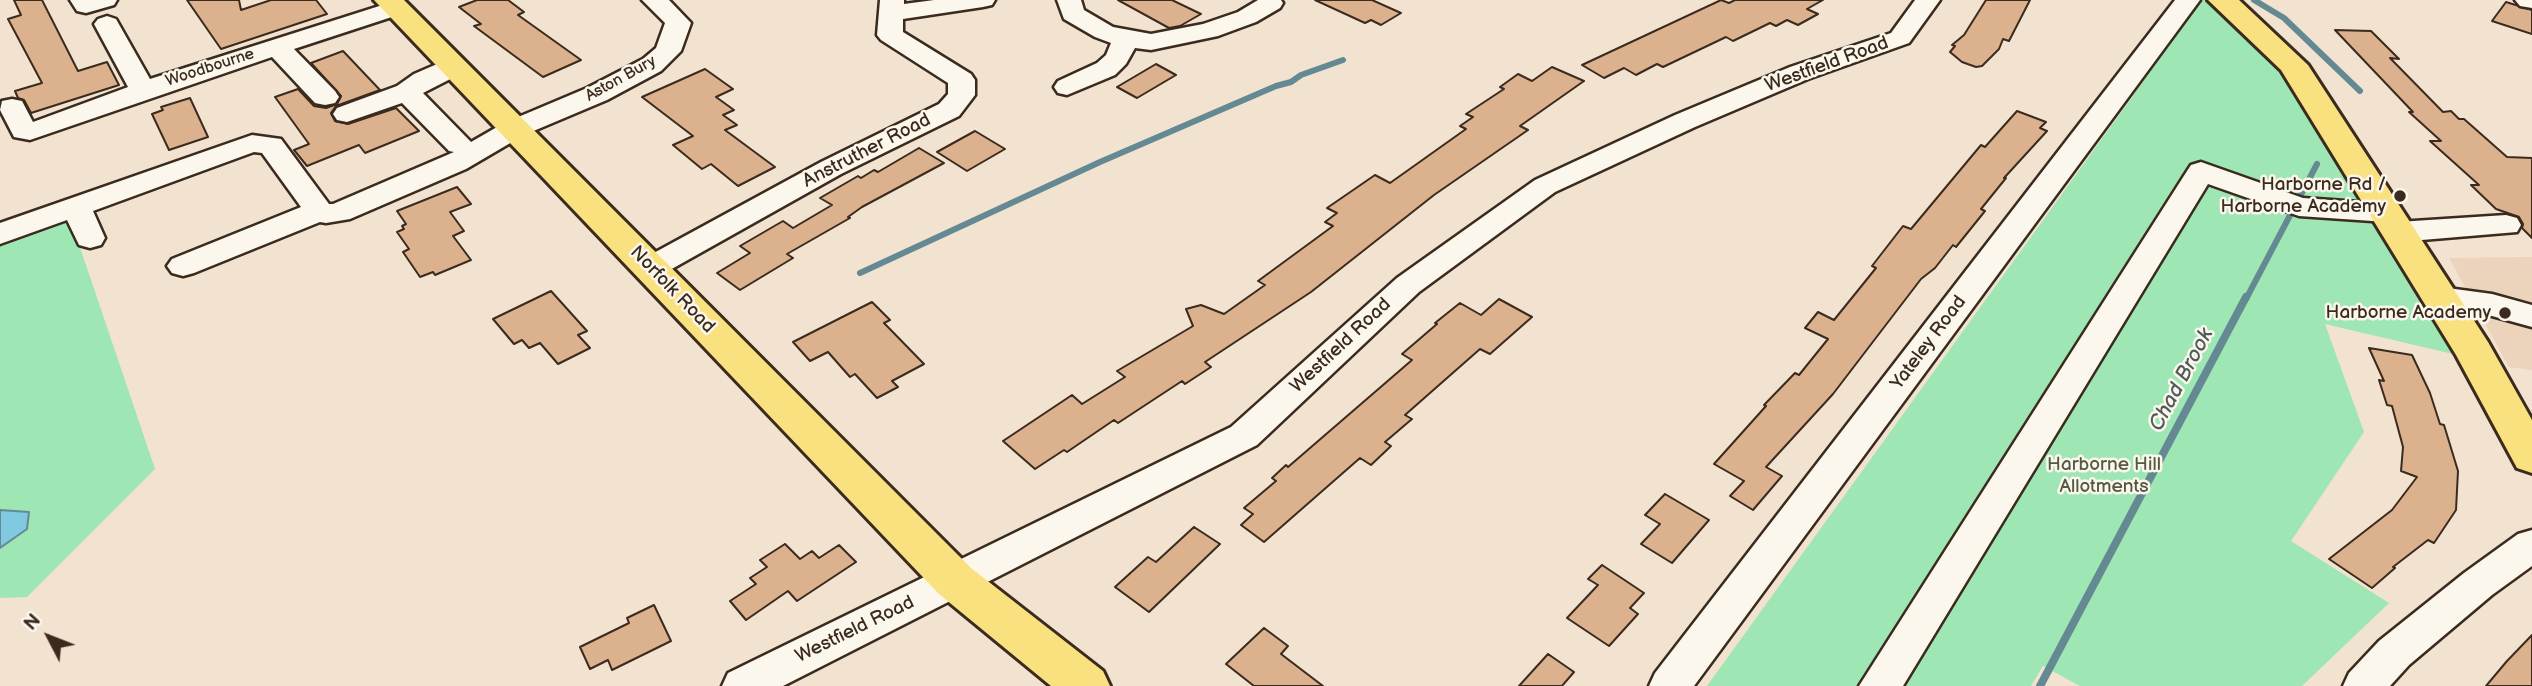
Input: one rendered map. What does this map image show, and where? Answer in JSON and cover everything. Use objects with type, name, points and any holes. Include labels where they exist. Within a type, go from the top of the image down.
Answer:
[{"type":"main road","points":[[2222,0],[2293,65],[2523,426],[2532,457]]},
{"type":"main road","name":"Norfolk Road","points":[[391,4],[955,581],[1086,686]]},
{"type":"street","points":[[82,0],[86,6],[106,12],[143,90]]},
{"type":"street","name":"Aston Bury","points":[[514,129],[597,94],[652,65],[668,51],[678,23],[654,0]]},
{"type":"street","points":[[891,7],[984,0]]},
{"type":"street","points":[[1069,0],[1073,14],[1104,33],[1126,39],[1151,41],[1209,31],[1247,17],[1271,3]]},
{"type":"street","name":"Westfield Road","points":[[743,686],[1244,436],[1408,285],[1545,186],[1685,121],[1799,73],[1900,38],[1928,0]]},
{"type":"street","name":"Yateley Road","points":[[1670,686],[2188,0]]},
{"type":"street","name":"Woodbourne","points":[[12,107],[26,132],[94,110],[143,90],[276,47],[391,4]]},
{"type":"street","name":"Anstruther Road","points":[[650,268],[831,168],[949,110],[961,95],[962,80],[890,34],[891,7]]},
{"type":"street","points":[[1067,87],[1106,69],[1117,58],[1126,39]]},
{"type":"street","points":[[276,47],[325,97]]},
{"type":"street","points":[[347,114],[407,92],[423,80],[453,67]]},
{"type":"street","points":[[407,92],[459,145]]},
{"type":"street","points":[[0,234],[220,154],[262,142],[271,145],[319,211],[326,214],[351,207],[456,163],[514,129]]},
{"type":"street","points":[[1880,686],[2201,171],[2300,207],[2393,223],[2506,225]]},
{"type":"street","points":[[76,207],[90,238]]},
{"type":"street","points":[[183,266],[319,211]]},
{"type":"street","points":[[2440,298],[2492,305],[2532,316]]},
{"type":"street","points":[[2364,686],[2394,653],[2478,584],[2532,545]]},
{"type":"shaded area","name":"Harborne Academy","points":[[2532,257],[2532,370],[2509,367],[2449,258]]},
{"type":"green space","name":"Harborne Hill Allotments","points":[[2202,0],[2206,0],[2273,60],[2367,205],[2457,355],[2325,324],[2364,432],[2291,541],[2389,603],[2302,686],[2080,686],[2043,666],[2031,686],[1707,686]]},
{"type":"green space","points":[[66,206],[155,469],[27,597],[0,598],[0,230]]},
{"type":"water","points":[[0,510],[29,512],[27,529],[0,548]]},
{"type":"building","points":[[14,0],[42,0],[78,71],[107,62],[119,85],[31,113],[15,91],[42,83],[8,19],[21,15]]},
{"type":"building","points":[[187,0],[239,0],[241,10],[271,0],[316,0],[327,14],[221,49]]},
{"type":"building","points":[[477,0],[508,0],[524,12],[518,15],[581,60],[543,77],[474,26],[481,24],[459,7]]},
{"type":"building","points":[[1118,0],[1172,0],[1201,14],[1180,26],[1169,28]]},
{"type":"building","points":[[1315,0],[1372,0],[1401,13],[1381,25],[1371,20],[1365,23]]},
{"type":"building","points":[[1721,0],[1729,3],[1735,0],[1823,0],[1807,9],[1818,14],[1798,25],[1787,20],[1776,26],[1770,23],[1733,41],[1726,37],[1663,67],[1657,64],[1636,75],[1624,68],[1604,78],[1582,65]]},
{"type":"building","points":[[1986,0],[2030,0],[2009,41],[2003,39],[1999,49],[1982,66],[1976,67],[1962,62],[1950,52],[1955,46],[1952,45],[1964,35]]},
{"type":"building","points":[[2506,2],[2532,10],[2532,34],[2492,21]]},
{"type":"building","points":[[2335,30],[2371,31],[2399,59],[2390,58],[2443,112],[2451,111],[2459,119],[2464,119],[2507,157],[2532,158],[2532,238],[2522,228],[2519,217],[2496,209],[2471,185],[2479,185],[2430,141],[2441,141],[2409,112],[2413,112]]},
{"type":"building","points":[[343,51],[380,90],[336,106],[331,113],[335,121],[348,124],[396,108],[419,131],[365,153],[359,145],[307,166],[294,150],[309,144],[275,97],[298,89],[314,106],[326,108],[337,104],[341,96],[311,63]]},
{"type":"building","points":[[1156,64],[1176,75],[1137,98],[1117,87]]},
{"type":"building","points":[[1552,67],[1584,81],[1520,126],[1528,130],[1434,195],[1311,292],[1205,362],[1211,367],[1185,384],[1182,381],[1118,423],[1114,420],[1067,452],[1064,450],[1035,469],[1003,441],[1072,395],[1082,404],[1125,377],[1117,371],[1193,326],[1186,309],[1201,305],[1224,314],[1265,285],[1258,281],[1333,226],[1325,222],[1337,213],[1327,208],[1375,175],[1390,183],[1466,129],[1460,126],[1473,117],[1466,114],[1504,89],[1500,87],[1518,74],[1532,81]]},
{"type":"building","points":[[705,69],[733,89],[716,97],[734,110],[723,115],[737,125],[725,130],[775,167],[738,186],[711,164],[702,169],[673,145],[693,136],[642,97]]},
{"type":"building","points":[[190,98],[208,137],[169,150],[152,114],[163,110],[161,107]]},
{"type":"building","points":[[2017,111],[2046,122],[2040,128],[2047,131],[2004,178],[1981,209],[1985,211],[1956,247],[1953,245],[1935,268],[1921,279],[1833,394],[1766,467],[1782,476],[1753,510],[1730,496],[1744,481],[1714,464],[1766,406],[1764,405],[1795,373],[1799,375],[1828,339],[1805,328],[1818,312],[1834,320],[1876,268],[1872,266],[1903,226],[1911,229],[1981,145],[1985,147]]},
{"type":"building","points":[[975,131],[1005,149],[967,171],[937,152]]},
{"type":"building","points":[[919,148],[944,163],[862,207],[848,217],[850,218],[787,254],[793,258],[740,290],[717,273],[750,253],[740,246],[783,221],[793,228],[832,205],[820,198],[858,176],[861,178],[874,170],[878,172]]},
{"type":"building","points":[[457,187],[471,204],[450,212],[464,231],[453,236],[471,260],[435,275],[433,272],[420,277],[403,252],[409,249],[397,232],[404,229],[402,226],[406,224],[397,211]]},
{"type":"building","points":[[551,291],[587,331],[578,335],[590,348],[558,364],[540,343],[529,348],[522,340],[514,344],[493,319]]},
{"type":"building","points":[[1499,299],[1532,317],[1490,354],[1480,349],[1405,415],[1412,419],[1385,442],[1391,446],[1371,465],[1360,458],[1264,542],[1241,525],[1253,514],[1244,508],[1276,481],[1272,478],[1412,360],[1402,354],[1437,324],[1435,323],[1460,303],[1481,315]]},
{"type":"building","points":[[872,302],[890,320],[884,323],[924,364],[892,381],[898,387],[877,398],[855,374],[850,377],[828,352],[810,361],[793,342]]},
{"type":"building","points":[[2369,348],[2412,355],[2430,393],[2440,424],[2444,425],[2458,471],[2456,510],[2434,543],[2428,540],[2393,567],[2395,568],[2372,588],[2329,559],[2392,510],[2417,477],[2401,471],[2403,447],[2392,406],[2387,405],[2379,380],[2384,381]]},
{"type":"building","points":[[1665,494],[1709,520],[1672,563],[1641,544],[1660,524],[1645,515]]},
{"type":"building","points":[[1194,527],[1220,544],[1149,612],[1115,587],[1148,557],[1156,562]]},
{"type":"building","points":[[785,544],[800,559],[812,551],[819,558],[839,545],[856,562],[797,601],[788,591],[746,620],[730,601],[756,584],[750,578],[767,567],[760,560]]},
{"type":"building","points":[[1602,565],[1644,593],[1630,608],[1638,614],[1609,646],[1567,618],[1598,585],[1588,579]]},
{"type":"building","points":[[654,605],[671,641],[612,670],[608,660],[590,669],[580,647],[629,623],[627,618]]},
{"type":"building","points":[[1264,628],[1288,646],[1281,654],[1323,686],[1254,686],[1226,664]]},
{"type":"building","points":[[2532,635],[2532,686],[2486,686],[2507,661]]},
{"type":"building","points":[[1548,654],[1574,672],[1562,686],[1519,686]]},
{"type":"waterway","name":"Chad Brook","points":[[2254,0],[2284,18],[2360,91]]},
{"type":"waterway","points":[[860,273],[1100,162],[1276,86],[1291,82],[1301,75],[1343,60]]},
{"type":"waterway","name":"Chad Brook","points":[[2246,299],[2317,164]]},
{"type":"waterway","name":"Chad Brook","points":[[2040,686],[2246,297]]},
{"type":"place","name":"Harborne Rd / Harborne Academy","points":[[2400,196]]},
{"type":"place","name":"Harborne Academy","points":[[2505,313]]}]
